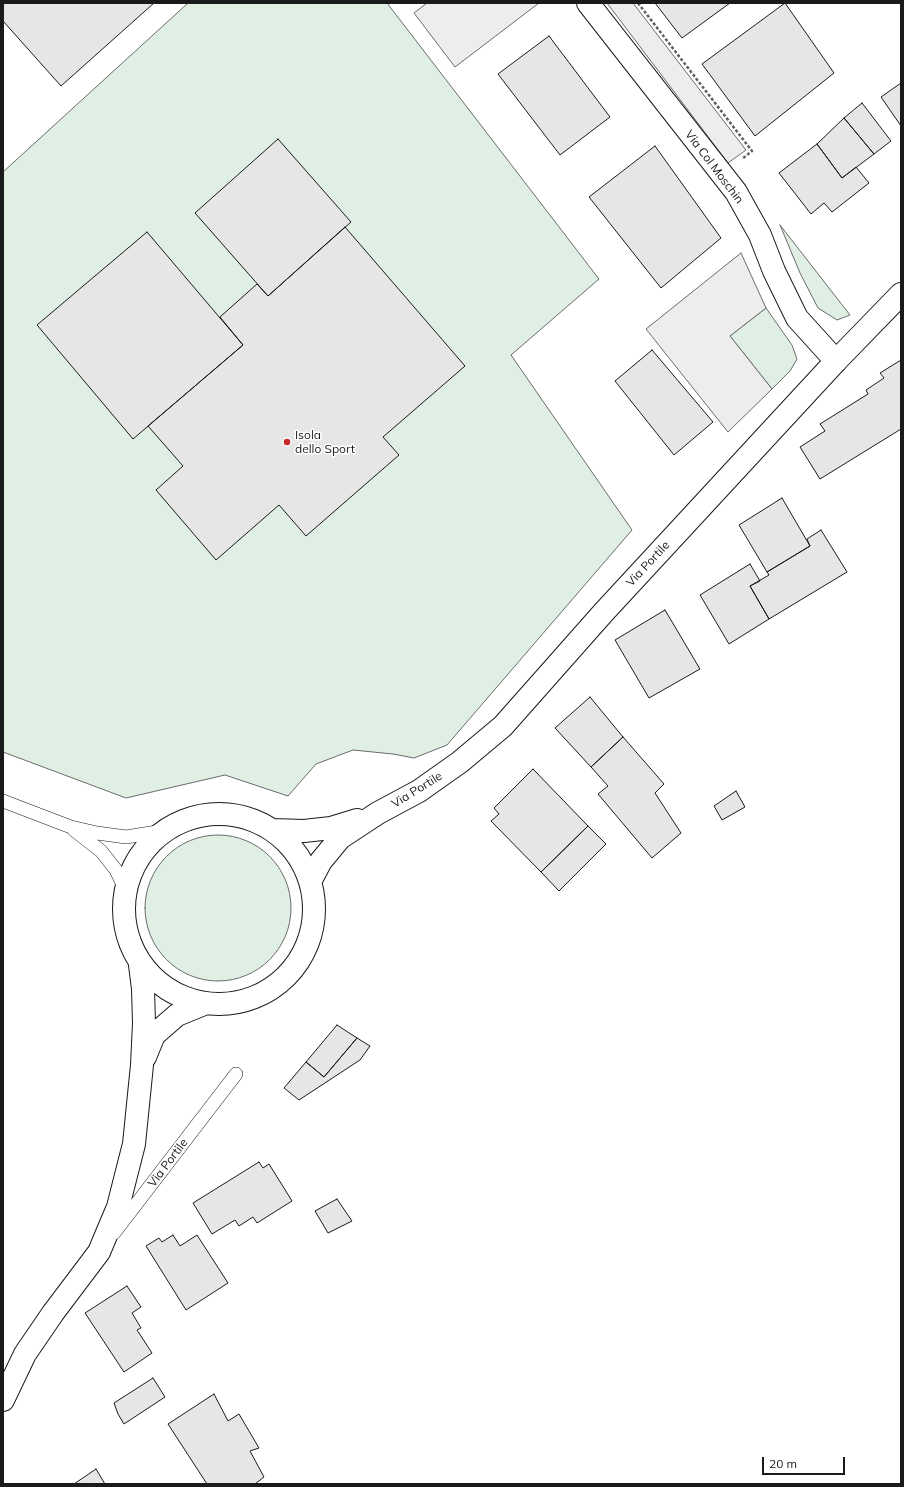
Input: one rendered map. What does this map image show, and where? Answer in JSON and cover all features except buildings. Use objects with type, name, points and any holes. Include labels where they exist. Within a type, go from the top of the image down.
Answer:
[{"type":"street","name":"Via Col Moschin","points":[[588,3],[736,192],[760,235],[774,271],[797,318],[836,361]]},
{"type":"street","name":"Via Portile","points":[[310,882],[321,861],[340,838],[378,813],[419,791],[460,762],[503,726],[603,613],[836,361],[901,295]]},
{"type":"street","points":[[212,813],[237,815],[262,824],[273,830],[283,838],[300,858],[310,882],[315,909],[311,933],[299,961],[278,983],[251,999],[221,1005],[204,1004],[190,1000],[162,986],[140,965],[127,936],[123,906],[129,875],[144,848],[163,831],[186,819],[212,813]]},
{"type":"street","name":"Via Portile","points":[[273,830],[304,831],[331,828],[378,813]]},
{"type":"street","name":"Via Portile","points":[[3,1400],[25,1354],[53,1313],[99,1252],[118,1207],[134,1144],[142,1066],[144,989],[140,965]]},
{"type":"street","name":"Via Portile","points":[[142,1066],[154,1035],[177,1015],[204,1004]]},
{"type":"lane","points":[[3,801],[72,827],[97,833],[126,837],[163,831]]},
{"type":"lane","points":[[72,827],[102,851],[116,870],[126,891]]},
{"type":"lane","name":"Via Portile","points":[[99,1252],[236,1074]]},
{"type":"green space","name":"Isola dello Sport","points":[[188,3],[387,3],[599,279],[511,355],[632,530],[447,745],[414,758],[393,754],[353,750],[316,764],[288,796],[225,775],[126,798],[3,752],[3,172]]},
{"type":"green space","points":[[780,225],[850,315],[837,320],[818,308],[800,273]]},
{"type":"green space","points":[[766,308],[792,345],[797,359],[790,371],[772,389],[730,336]]},
{"type":"green space","points":[[218,835],[246,841],[264,852],[274,862],[285,880],[291,908],[285,936],[274,954],[264,964],[246,975],[218,981],[190,975],[172,964],[162,954],[151,936],[145,908],[151,880],[162,862],[172,852],[190,841]]},
{"type":"shaded area","points":[[427,3],[539,3],[455,67],[414,13]]},
{"type":"shaded area","points":[[607,3],[633,3],[746,150],[728,163]]},
{"type":"shaded area","points":[[741,253],[766,308],[730,336],[772,389],[728,432],[646,329]]},
{"type":"place","name":"Isola dello Sport","points":[[287,442]]}]
